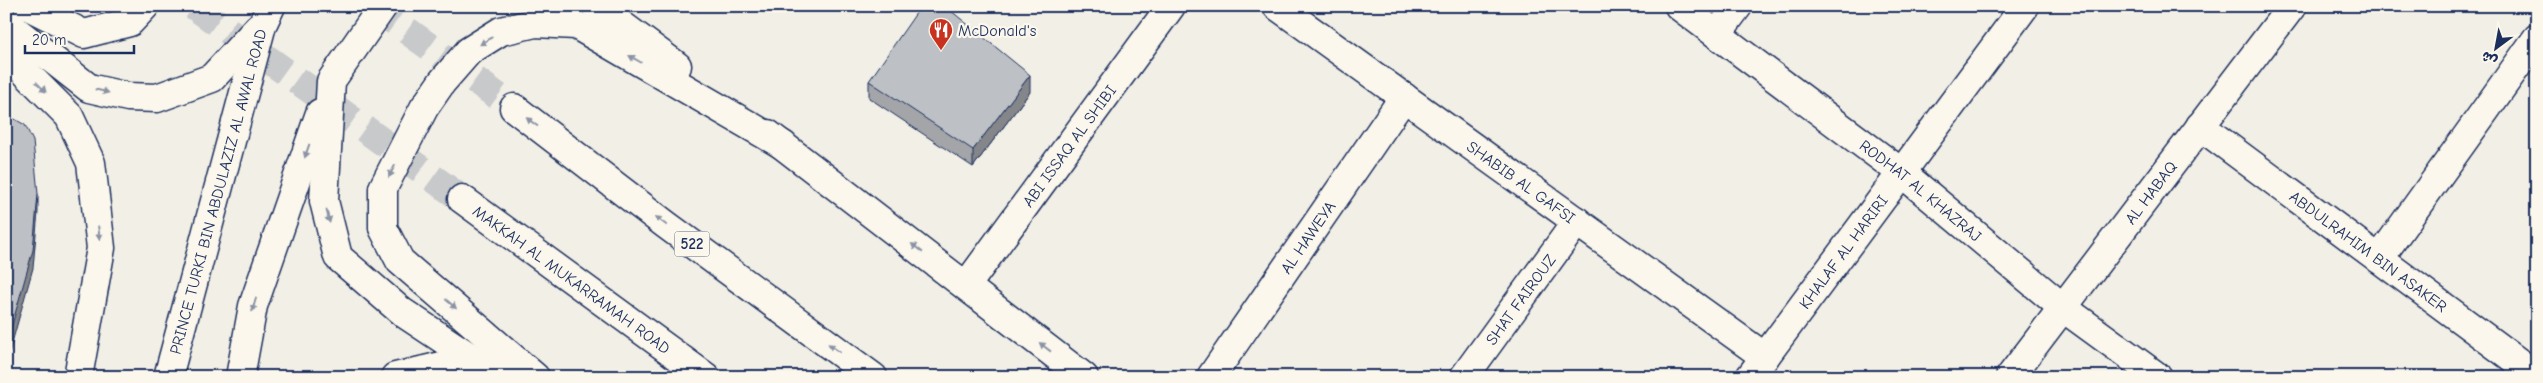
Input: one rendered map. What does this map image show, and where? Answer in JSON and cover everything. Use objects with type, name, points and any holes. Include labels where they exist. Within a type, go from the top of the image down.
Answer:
[{"type":"main road","points":[[28,6],[84,34],[130,22],[145,6]]},
{"type":"main road","points":[[240,377],[253,306],[359,6]]},
{"type":"main road","points":[[383,6],[331,81],[324,201],[338,257],[402,312],[500,377]]},
{"type":"main road","points":[[596,6],[783,145],[1084,377]]},
{"type":"main road","points":[[618,6],[783,145]]},
{"type":"main road","name":"ABI ISSAQ AL SHIBI","points":[[966,286],[1171,6]]},
{"type":"main road","name":"SHABIB AL GAFSI","points":[[1278,6],[1577,221],[1758,367]]},
{"type":"main road","name":"RODHAT AL KHAZRAJ","points":[[1679,6],[1902,173],[2062,307],[2158,377]]},
{"type":"main road","points":[[1717,34],[1738,6]]},
{"type":"main road","name":"KHALAF AL HARIRI","points":[[1758,367],[2026,6]]},
{"type":"main road","name":"AL HABAQ","points":[[2010,377],[2292,6]]},
{"type":"main road","points":[[6,23],[89,88],[128,97],[157,98],[212,78],[266,12]]},
{"type":"main road","name":"PRINCE TURKI BIN ABDULAZIZ AL AWAL ROAD","points":[[168,377],[266,12]]},
{"type":"main road","points":[[535,377],[400,261],[383,228],[383,188],[424,108],[442,82],[470,51],[501,32],[536,23],[576,25],[783,145]]},
{"type":"main road","points":[[2379,259],[2537,38]]},
{"type":"main road","points":[[6,53],[69,116],[92,163],[101,248],[78,377]]},
{"type":"main road","name":"AL HAWEYA","points":[[1212,377],[1404,97]]},
{"type":"main road","name":"522","points":[[514,108],[665,224],[873,377]]},
{"type":"main road","name":"ABDULRAHIM BIN ASAKER","points":[[2200,126],[2537,376]]},
{"type":"main road","name":"MAKKAH AL MUKARRAMAH ROAD","points":[[462,199],[706,377]]},
{"type":"main road","name":"SHAT FAIROUZ","points":[[1464,377],[1577,221]]},
{"type":"main road","points":[[395,377],[441,366],[464,377]]},
{"type":"building","name":"McDonald's","points":[[921,6],[945,6],[1030,75],[973,150],[869,81]]},
{"type":"building","points":[[6,114],[25,125],[33,141],[38,194],[33,250],[6,341]]},
{"type":"tunnel","points":[[194,6],[462,199]]},
{"type":"tunnel","points":[[373,6],[514,108]]},
{"type":"place","name":"McDonald's","points":[[941,51]]}]
